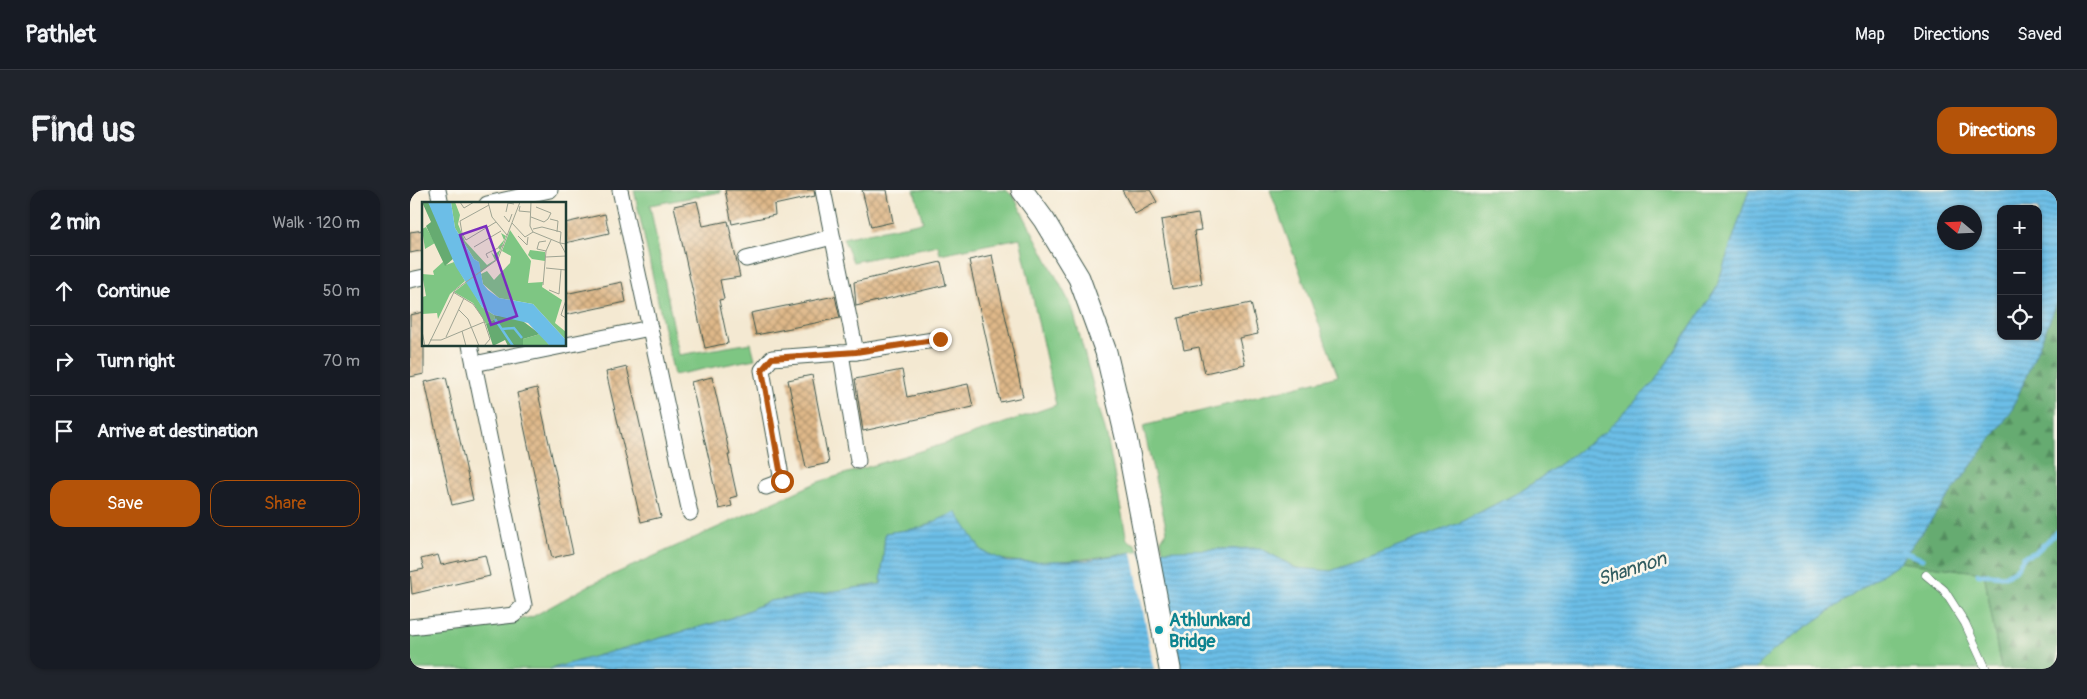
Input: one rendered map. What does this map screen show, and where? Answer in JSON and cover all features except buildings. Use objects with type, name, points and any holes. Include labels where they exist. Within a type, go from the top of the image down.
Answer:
[{"type":"main road","points":[[1022,190],[1044,220],[1079,278],[1106,352],[1126,437],[1170,669]]},
{"type":"street","points":[[496,202],[550,190]]},
{"type":"street","points":[[620,190],[690,513]]},
{"type":"street","points":[[823,190],[849,352],[858,461]]},
{"type":"street","points":[[746,259],[832,237]]},
{"type":"street","points":[[566,345],[650,328]]},
{"type":"street","points":[[766,486],[788,480],[762,370],[772,358],[849,352],[940,339]]},
{"type":"street","points":[[410,627],[514,615],[524,605],[470,346]]},
{"type":"street","points":[[474,364],[562,346]]},
{"type":"lane","points":[[1926,575],[1944,590],[1965,623],[1986,669]]},
{"type":"green space","points":[[634,190],[721,190],[721,192],[650,205],[679,355],[751,343],[755,359],[674,375]]},
{"type":"green space","points":[[914,190],[1006,190],[1014,197],[1072,307],[1107,437],[1127,540],[1135,544],[1139,551],[1058,561],[1012,561],[994,557],[982,550],[971,537],[956,513],[920,528],[885,533],[881,584],[770,601],[728,619],[550,669],[410,669],[410,636],[454,633],[532,617],[588,586],[818,482],[950,442],[1056,405],[1020,238],[940,254],[938,245],[853,262],[843,238],[923,222]]},
{"type":"green space","points":[[1270,190],[1749,190],[1716,289],[1654,382],[1605,432],[1523,490],[1457,524],[1331,571],[1296,568],[1260,548],[1163,551],[1161,540],[1167,531],[1143,426],[1338,376]]},
{"type":"green space","points":[[2057,303],[2057,669],[2001,669],[1984,573],[1900,562],[2011,412]]},
{"type":"green space","points":[[1900,562],[1984,573],[2001,669],[1755,669],[1775,649]]},
{"type":"water","name":"Shannon","points":[[1749,190],[2057,190],[2057,303],[2042,339],[2042,205],[1997,205],[1997,340],[2041,340],[2011,412],[1900,562],[1775,649],[1755,669],[550,669],[728,619],[770,601],[881,584],[885,533],[920,528],[956,512],[982,551],[1008,562],[1088,560],[1139,551],[1260,548],[1296,568],[1331,571],[1457,524],[1523,490],[1605,432],[1654,382],[1716,289]]},
{"type":"pier","name":"Athlunkard Bridge","points":[[1139,551],[1167,606],[1180,669],[1154,669],[1132,552]]},
{"type":"waterway","points":[[1978,574],[2005,576],[2015,571],[2024,557],[2036,552],[2057,532]]},
{"type":"waterway","points":[[1902,551],[1922,559]]},
{"type":"place","name":"Athlunkard Bridge","points":[[1159,630]]},
{"type":"route","points":[[782,481],[762,370],[772,358],[856,352],[940,339]]}]
